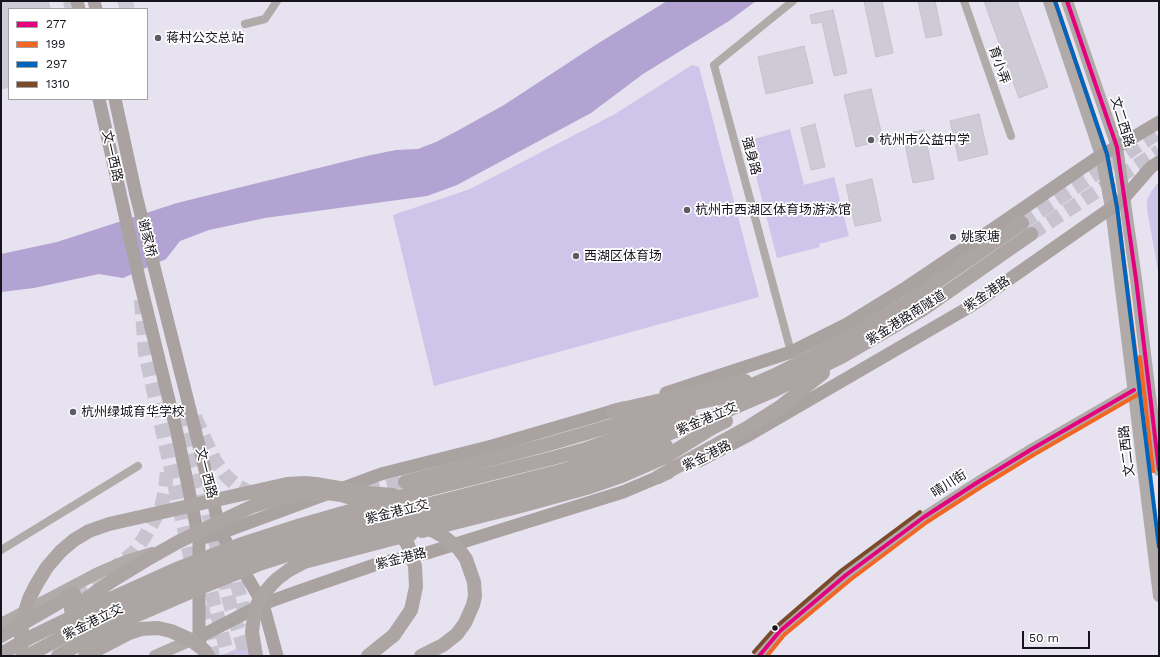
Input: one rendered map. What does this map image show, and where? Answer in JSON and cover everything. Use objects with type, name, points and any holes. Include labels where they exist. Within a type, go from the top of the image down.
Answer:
[{"type":"highway","name":"紫金港路南隧道","points":[[775,375],[860,331],[905,304],[1022,223]]},
{"type":"highway","name":"紫金港路南隧道","points":[[775,390],[843,356],[922,310],[1031,234]]},
{"type":"highway","points":[[658,477],[747,428],[780,407],[843,356]]},
{"type":"highway","points":[[405,482],[549,444],[676,407],[725,397],[775,375]]},
{"type":"highway","points":[[613,411],[775,375]]},
{"type":"highway","points":[[58,656],[88,639],[142,613],[262,563],[366,532],[404,524],[522,494],[580,477],[617,471],[665,457],[712,428],[740,415],[775,390]]},
{"type":"highway","name":"紫金港立交","points":[[27,656],[80,628],[141,599],[224,564],[269,548],[360,522],[564,470],[621,452],[707,419],[775,390]]},
{"type":"highway","name":"紫金港立交","points":[[1,654],[31,637],[144,583],[239,545],[301,525],[418,492],[586,449],[630,434],[725,397]]},
{"type":"highway","points":[[256,656],[252,632],[257,605],[272,584],[297,565],[311,560],[590,487],[617,471]]},
{"type":"highway","points":[[22,656],[21,633],[24,615],[29,599],[36,585],[47,567],[61,551],[74,540],[89,531],[109,524],[287,484],[316,484],[387,495],[418,492]]},
{"type":"highway","points":[[31,637],[110,582],[178,542],[215,523],[253,506],[298,495],[327,493],[355,499],[370,506],[387,517],[405,540],[411,552],[415,566],[416,587],[411,610],[394,635],[368,656]]},
{"type":"highway","points":[[404,524],[428,528],[443,536],[458,548],[466,559],[474,582],[475,596],[466,623],[457,634],[443,645],[421,656]]},
{"type":"highway","points":[[1,636],[74,594]]},
{"type":"highway","points":[[85,656],[129,633],[141,629],[158,628],[171,631],[191,640],[205,651],[208,656]]},
{"type":"main road","name":"文二西路","points":[[1049,1],[1101,155],[1111,208],[1159,596]]},
{"type":"main road","name":"文二西路","points":[[1067,1],[1117,147],[1136,279],[1159,470]]},
{"type":"main road","name":"文一西路","points":[[99,100],[124,212]]},
{"type":"main road","name":"文一西路","points":[[115,100],[136,195]]},
{"type":"main road","points":[[1,624],[126,560],[221,533],[381,474],[492,446],[613,411],[791,352],[848,324],[907,287],[1101,155],[1159,122]]},
{"type":"main road","name":"紫金港路","points":[[199,637],[263,604],[299,591],[380,563],[427,553],[623,492],[686,467],[716,453],[971,306],[1111,208],[1124,198],[1151,168],[1159,162]]},
{"type":"main road","name":"谢家桥","points":[[136,195],[158,282]]},
{"type":"main road","name":"谢家桥","points":[[124,212],[140,278]]},
{"type":"main road","name":"文一西路","points":[[140,278],[177,433],[199,539],[199,637],[204,656]]},
{"type":"main road","name":"文一西路","points":[[158,282],[221,533],[263,604],[277,656]]},
{"type":"main road","points":[[155,656],[199,637]]},
{"type":"street","points":[[245,24],[264,19],[277,1]]},
{"type":"street","name":"强身路","points":[[791,352],[714,65],[793,1]]},
{"type":"street","name":"育小弄","points":[[964,1],[1011,136]]},
{"type":"street","name":"晴川街","points":[[760,656],[780,631],[846,575],[924,517],[1032,448],[1134,390]]},
{"type":"street","points":[[1,550],[138,466]]},
{"type":"shaded area","points":[[667,1],[756,1],[729,21],[643,74],[591,113],[457,185],[427,196],[265,218],[209,230],[180,241],[166,259],[123,278],[99,274],[34,288],[1,292],[1,254],[57,242],[177,203],[371,155],[396,150],[418,149],[436,142],[504,105],[597,44]]},
{"type":"shaded area","name":"西湖区体育场","points":[[692,65],[699,67],[759,297],[434,386],[393,215],[470,189],[615,114]]},
{"type":"shaded area","points":[[790,129],[804,185],[834,177],[849,236],[819,244],[820,247],[777,258],[747,141]]},
{"type":"shaded area","points":[[1159,183],[1159,289],[1158,271],[1147,209],[1147,200],[1151,192]]},
{"type":"shaded area","points":[[251,642],[254,656],[221,656]]},
{"type":"building","points":[[1,1],[48,1],[50,8],[8,8],[8,87],[1,89]]},
{"type":"building","points":[[118,1],[132,1],[134,8],[120,8]]},
{"type":"building","points":[[864,1],[882,1],[893,53],[876,57]]},
{"type":"building","points":[[918,1],[935,1],[942,35],[926,38]]},
{"type":"building","points":[[984,1],[1017,1],[1048,87],[1019,98]]},
{"type":"building","points":[[833,10],[847,73],[834,76],[822,22],[812,24],[810,15]]},
{"type":"building","points":[[804,46],[813,83],[766,94],[758,57]]},
{"type":"building","points":[[871,89],[883,140],[856,147],[844,95]]},
{"type":"building","points":[[979,114],[988,154],[959,161],[950,121]]},
{"type":"building","points":[[815,124],[825,167],[811,170],[801,128]]},
{"type":"building","points":[[924,130],[934,179],[913,183],[903,134]]},
{"type":"building","points":[[872,179],[881,221],[855,226],[846,185]]},
{"type":"tunnel","points":[[70,1],[72,8]]},
{"type":"tunnel","points":[[1022,223],[1159,132]]},
{"type":"tunnel","points":[[1031,234],[1159,151]]},
{"type":"tunnel","points":[[141,300],[145,353],[194,574]]},
{"type":"tunnel","points":[[184,412],[230,604],[246,656]]},
{"type":"tunnel","points":[[195,417],[215,461],[226,476],[236,485],[256,496]]},
{"type":"tunnel","points":[[74,594],[98,580],[134,552],[144,538],[161,508],[167,471]]},
{"type":"tunnel","points":[[367,492],[405,482]]},
{"type":"tunnel","points":[[231,562],[248,625]]},
{"type":"tunnel","points":[[206,572],[228,656]]},
{"type":"tunnel","points":[[202,606],[213,656]]},
{"type":"transit line","name":"199","points":[[767,656],[784,635],[850,580],[927,522],[1035,454],[1139,393],[1140,389],[1117,207],[1107,154],[1055,1]]},
{"type":"transit line","name":"297","points":[[1055,1],[1107,154],[1117,207],[1159,547]]},
{"type":"transit line","name":"277","points":[[1067,1],[1117,147],[1136,279],[1159,470]]},
{"type":"transit line","name":"199","points":[[1140,357],[1153,471]]},
{"type":"transit line","name":"277","points":[[759,656],[780,631],[846,575],[924,517],[1032,449],[1134,390]]},
{"type":"transit line","name":"1310","points":[[754,652],[776,627],[842,570],[920,512]]},
{"type":"place","name":"蒋村公交总站","points":[[158,38]]},
{"type":"place","name":"杭州市公益中学","points":[[871,140]]},
{"type":"place","name":"杭州市西湖区体育场游泳馆","points":[[687,210]]},
{"type":"place","name":"姚家塘","points":[[953,237]]},
{"type":"place","name":"西湖区体育场","points":[[576,256]]},
{"type":"place","name":"杭州绿城育华学校","points":[[73,412]]}]
